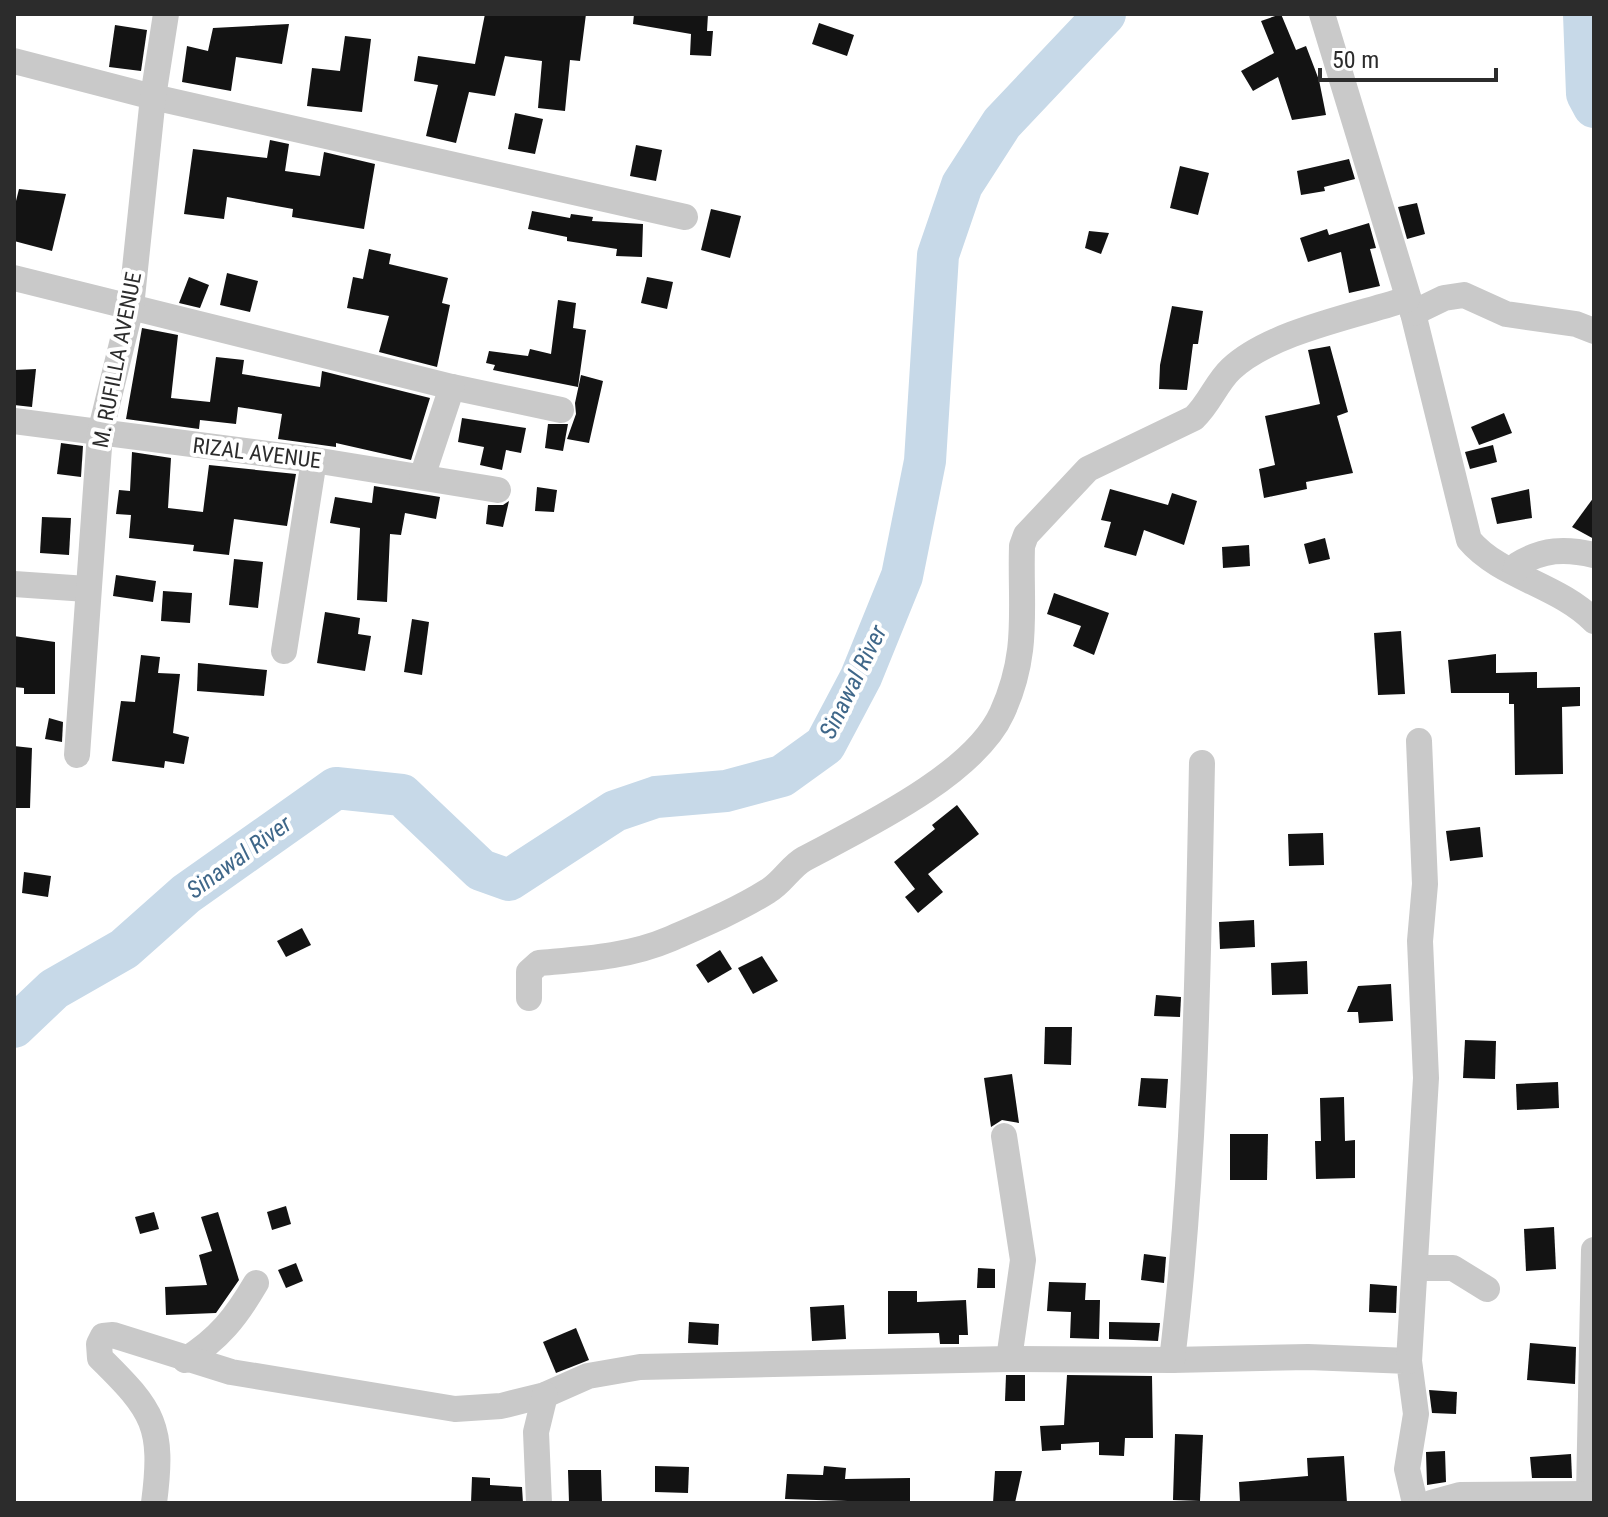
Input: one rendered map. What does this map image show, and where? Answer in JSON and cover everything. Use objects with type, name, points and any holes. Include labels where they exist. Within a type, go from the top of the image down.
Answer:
[{"type":"street","name":"M. RUFILLA AVENUE","points":[[77,755],[100,433],[131,307],[153,97],[166,14]]},
{"type":"street","points":[[1322,14],[1410,306],[1469,540],[1494,563],[1567,600],[1594,621]]},
{"type":"street","points":[[14,61],[153,97],[685,217]]},
{"type":"street","points":[[14,278],[452,387],[561,410]]},
{"type":"street","points":[[529,998],[529,972],[539,963],[607,957],[633,951],[750,902],[787,877],[800,861],[859,832],[958,766],[979,746],[1002,714],[1021,653],[1024,624],[1022,546],[1034,524],[1076,478],[1194,418],[1209,404],[1229,371],[1247,357],[1278,341],[1464,295],[1506,314],[1576,324],[1594,331]]},
{"type":"street","points":[[422,477],[452,387]]},
{"type":"street","name":"RIZAL AVENUE","points":[[14,421],[314,460],[498,490]]},
{"type":"street","points":[[284,651],[314,460]]},
{"type":"street","points":[[1515,571],[1517,565],[1535,554],[1568,549],[1594,555]]},
{"type":"street","points":[[14,584],[87,589]]},
{"type":"street","points":[[1415,1503],[1407,1469],[1416,1414],[1409,1361],[1426,1078],[1420,941],[1425,884],[1419,741]]},
{"type":"street","points":[[1172,1360],[1183,1262],[1202,763]]},
{"type":"street","points":[[1004,1136],[1023,1260],[1009,1359]]},
{"type":"street","points":[[1431,1503],[1460,1495],[1591,1497],[1594,1250]]},
{"type":"street","points":[[1415,1268],[1453,1268],[1487,1289]]},
{"type":"street","points":[[185,1360],[211,1344],[231,1324],[256,1283]]},
{"type":"street","points":[[154,1503],[160,1455],[150,1415],[136,1393],[100,1358],[99,1344],[103,1336],[113,1335],[185,1360],[297,1384],[441,1407],[485,1408],[545,1395],[588,1376],[640,1367],[1009,1359],[1308,1357],[1409,1361]]},
{"type":"street","points":[[539,1503],[536,1432],[545,1395]]},
{"type":"building","points":[[485,14],[586,14],[580,61],[570,60],[565,111],[538,108],[542,61],[505,56],[495,96],[469,92],[456,143],[426,136],[438,85],[414,81],[418,56],[475,64]]},
{"type":"building","points":[[634,14],[708,14],[707,31],[713,31],[711,56],[690,55],[691,34],[633,24]]},
{"type":"building","points":[[1281,14],[1296,50],[1306,46],[1319,80],[1326,115],[1292,120],[1278,77],[1253,91],[1241,71],[1274,53],[1261,21]]},
{"type":"building","points":[[819,23],[854,35],[847,56],[812,44]]},
{"type":"building","points":[[289,24],[282,64],[236,57],[231,91],[182,82],[187,46],[208,51],[213,28]]},
{"type":"building","points":[[115,25],[147,30],[141,71],[109,67]]},
{"type":"building","points":[[345,36],[371,39],[362,112],[307,106],[312,68],[340,71]]},
{"type":"building","points":[[515,113],[543,119],[535,154],[508,149]]},
{"type":"building","points":[[270,140],[289,144],[285,171],[320,176],[324,152],[375,164],[364,229],[292,217],[293,209],[227,197],[224,219],[184,214],[193,149],[267,158]]},
{"type":"building","points":[[636,145],[662,150],[656,181],[630,176]]},
{"type":"building","points":[[1349,159],[1355,179],[1324,187],[1325,191],[1301,195],[1297,171]]},
{"type":"building","points":[[1180,166],[1209,173],[1198,215],[1170,208]]},
{"type":"building","points":[[19,189],[66,194],[52,251],[14,241],[14,209]]},
{"type":"building","points":[[1417,203],[1425,234],[1407,239],[1398,207]]},
{"type":"building","points":[[711,209],[741,216],[730,258],[701,250]]},
{"type":"building","points":[[532,211],[570,218],[571,214],[593,217],[592,221],[643,224],[642,257],[616,256],[617,249],[567,241],[567,237],[528,229]]},
{"type":"building","points":[[1369,223],[1376,248],[1370,249],[1380,286],[1349,293],[1341,252],[1308,262],[1300,238],[1327,229],[1329,235]]},
{"type":"building","points":[[1089,231],[1109,233],[1101,254],[1085,248]]},
{"type":"building","points":[[369,249],[391,254],[389,264],[448,278],[442,303],[450,305],[437,367],[379,352],[389,316],[347,308],[353,277],[363,279]]},
{"type":"building","points":[[227,273],[258,281],[250,312],[220,305]]},
{"type":"building","points":[[189,277],[209,285],[200,308],[179,303]]},
{"type":"building","points":[[647,277],[673,282],[667,309],[641,303]]},
{"type":"building","points":[[558,300],[576,303],[573,328],[586,330],[578,387],[493,370],[495,365],[486,363],[489,351],[528,356],[530,349],[551,354]]},
{"type":"building","points":[[1172,306],[1203,311],[1198,344],[1193,344],[1187,390],[1159,389],[1160,365]]},
{"type":"building","points":[[142,328],[178,335],[171,398],[210,402],[216,357],[244,360],[242,374],[320,387],[322,371],[430,398],[411,460],[336,443],[336,447],[278,439],[282,414],[238,407],[236,424],[200,420],[199,429],[126,419]]},
{"type":"building","points":[[1330,346],[1348,412],[1337,416],[1353,473],[1306,482],[1307,489],[1264,498],[1259,469],[1275,465],[1265,416],[1320,404],[1308,350]]},
{"type":"building","points":[[36,369],[32,407],[14,405],[14,370]]},
{"type":"building","points":[[581,375],[603,381],[589,443],[567,439],[576,414]]},
{"type":"building","points":[[1504,413],[1512,433],[1479,445],[1471,427]]},
{"type":"building","points":[[462,418],[526,428],[521,453],[506,450],[502,470],[480,465],[484,447],[458,442]]},
{"type":"building","points":[[548,424],[568,424],[563,451],[545,448]]},
{"type":"building","points":[[61,443],[83,446],[81,477],[57,474]]},
{"type":"building","points":[[1493,445],[1497,462],[1470,469],[1465,452]]},
{"type":"building","points":[[132,452],[171,458],[168,508],[203,512],[209,465],[296,474],[287,526],[234,519],[229,555],[193,551],[194,545],[129,538],[131,515],[116,514],[119,490],[130,491]]},
{"type":"building","points":[[374,486],[440,497],[436,519],[405,513],[401,535],[390,534],[387,602],[357,600],[360,528],[330,523],[335,497],[372,503]]},
{"type":"building","points":[[537,487],[557,490],[554,512],[535,511]]},
{"type":"building","points":[[1110,489],[1168,505],[1172,493],[1197,501],[1184,545],[1144,530],[1136,556],[1104,547],[1111,522],[1101,520]]},
{"type":"building","points":[[1529,489],[1532,518],[1497,524],[1491,498]]},
{"type":"building","points":[[1594,497],[1594,539],[1572,527]]},
{"type":"building","points":[[509,501],[503,527],[486,524],[488,505],[503,505]]},
{"type":"building","points":[[42,517],[71,518],[69,555],[40,553]]},
{"type":"building","points":[[1325,538],[1330,559],[1309,564],[1304,544]]},
{"type":"building","points":[[1249,545],[1250,566],[1223,568],[1222,547]]},
{"type":"building","points":[[234,559],[263,562],[258,608],[229,605]]},
{"type":"building","points":[[116,575],[156,581],[153,602],[113,596]]},
{"type":"building","points":[[163,591],[192,593],[190,623],[161,621]]},
{"type":"building","points":[[1054,593],[1109,613],[1094,655],[1073,646],[1081,626],[1047,614]]},
{"type":"building","points":[[325,612],[360,618],[358,634],[371,636],[365,671],[317,663]]},
{"type":"building","points":[[412,619],[429,622],[422,675],[404,672]]},
{"type":"building","points":[[1401,631],[1405,694],[1378,695],[1374,633]]},
{"type":"building","points":[[14,636],[55,642],[55,694],[24,694],[24,688],[14,687]]},
{"type":"building","points":[[1496,654],[1496,673],[1537,672],[1537,688],[1580,687],[1580,706],[1562,707],[1563,774],[1515,775],[1514,704],[1509,704],[1509,693],[1451,693],[1448,660]]},
{"type":"building","points":[[141,655],[160,657],[158,673],[180,674],[173,733],[189,737],[184,764],[165,761],[164,768],[112,761],[121,701],[135,702]]},
{"type":"building","points":[[198,663],[267,670],[264,696],[197,691]]},
{"type":"building","points":[[49,718],[63,722],[62,742],[45,739]]},
{"type":"building","points":[[14,746],[32,748],[30,808],[14,808]]},
{"type":"building","points":[[957,805],[979,834],[928,874],[943,892],[918,913],[905,897],[915,889],[894,862],[935,829],[932,825]]},
{"type":"building","points":[[1480,827],[1483,857],[1450,861],[1446,831]]},
{"type":"building","points":[[1323,833],[1324,865],[1289,866],[1288,834]]},
{"type":"building","points":[[24,872],[51,876],[48,897],[22,893]]},
{"type":"building","points":[[1254,920],[1255,947],[1220,949],[1219,922]]},
{"type":"building","points":[[302,928],[311,945],[286,957],[277,941]]},
{"type":"building","points":[[720,950],[732,969],[708,983],[696,965]]},
{"type":"building","points":[[762,956],[778,981],[753,994],[738,968]]},
{"type":"building","points":[[1307,961],[1308,994],[1272,995],[1271,963]]},
{"type":"building","points":[[1391,984],[1393,1021],[1359,1023],[1358,1012],[1347,1012],[1358,986]]},
{"type":"building","points":[[1156,995],[1181,997],[1180,1017],[1154,1016]]},
{"type":"building","points":[[1045,1027],[1072,1027],[1071,1065],[1044,1064]]},
{"type":"building","points":[[1465,1040],[1496,1041],[1495,1079],[1463,1078]]},
{"type":"building","points":[[1012,1074],[1019,1123],[1002,1120],[991,1127],[984,1078]]},
{"type":"building","points":[[1141,1078],[1168,1079],[1166,1108],[1138,1106]]},
{"type":"building","points":[[1558,1082],[1559,1108],[1517,1110],[1516,1084]]},
{"type":"building","points":[[1344,1097],[1345,1141],[1355,1140],[1355,1178],[1316,1179],[1315,1141],[1321,1141],[1320,1098]]},
{"type":"building","points":[[1230,1134],[1268,1134],[1267,1180],[1230,1180]]},
{"type":"building","points":[[286,1206],[291,1224],[272,1230],[267,1212]]},
{"type":"building","points":[[154,1212],[159,1229],[140,1234],[135,1217]]},
{"type":"building","points":[[218,1212],[239,1280],[216,1313],[166,1315],[165,1287],[207,1285],[199,1255],[212,1251],[201,1217]]},
{"type":"building","points":[[1554,1227],[1556,1269],[1526,1271],[1524,1229]]},
{"type":"building","points":[[1144,1254],[1166,1257],[1164,1283],[1141,1280]]},
{"type":"building","points":[[296,1263],[303,1281],[286,1288],[278,1270]]},
{"type":"building","points":[[978,1268],[995,1269],[995,1288],[977,1288]]},
{"type":"building","points":[[1049,1282],[1086,1283],[1085,1300],[1100,1300],[1099,1339],[1070,1338],[1071,1312],[1047,1311]]},
{"type":"building","points":[[1370,1284],[1397,1286],[1396,1313],[1369,1312]]},
{"type":"building","points":[[888,1291],[917,1291],[917,1302],[966,1300],[968,1335],[959,1335],[959,1344],[940,1344],[939,1333],[888,1334]]},
{"type":"building","points":[[844,1305],[846,1339],[812,1341],[810,1307]]},
{"type":"building","points":[[689,1322],[719,1324],[718,1345],[688,1343]]},
{"type":"building","points":[[1109,1322],[1160,1323],[1158,1341],[1109,1339]]},
{"type":"building","points":[[576,1328],[589,1360],[556,1373],[543,1342]]},
{"type":"building","points":[[1530,1343],[1576,1347],[1575,1384],[1527,1380]]},
{"type":"building","points":[[1006,1375],[1025,1375],[1025,1401],[1005,1401]]},
{"type":"building","points":[[1067,1375],[1152,1376],[1153,1438],[1125,1438],[1124,1456],[1099,1455],[1099,1442],[1061,1444],[1061,1450],[1042,1451],[1040,1426],[1064,1425]]},
{"type":"building","points":[[1429,1390],[1457,1392],[1456,1414],[1432,1413]]},
{"type":"building","points":[[1175,1434],[1203,1435],[1200,1501],[1173,1500]]},
{"type":"building","points":[[1445,1451],[1446,1482],[1427,1485],[1426,1452]]},
{"type":"building","points":[[1571,1454],[1572,1478],[1532,1478],[1530,1457]]},
{"type":"building","points":[[1344,1456],[1347,1503],[1240,1503],[1239,1482],[1308,1476],[1307,1458]]},
{"type":"building","points":[[655,1466],[689,1467],[688,1493],[655,1492]]},
{"type":"building","points":[[824,1466],[846,1468],[845,1479],[910,1478],[910,1503],[785,1499],[787,1474],[823,1475]]},
{"type":"building","points":[[568,1470],[601,1470],[602,1503],[569,1503]]},
{"type":"building","points":[[995,1471],[1022,1471],[1015,1503],[993,1503]]},
{"type":"building","points":[[472,1477],[490,1478],[490,1485],[522,1487],[523,1503],[471,1503]]},
{"type":"waterway","name":"Sinawal River","points":[[14,1027],[54,989],[124,949],[186,894],[336,788],[402,795],[481,870],[509,880],[615,811],[656,797],[726,791],[782,776],[825,745],[861,677],[902,576],[925,461],[938,255],[962,185],[1002,123],[1105,14]]},
{"type":"waterway","name":"Sinawal River","points":[[1584,14],[1587,94],[1594,107]]}]
